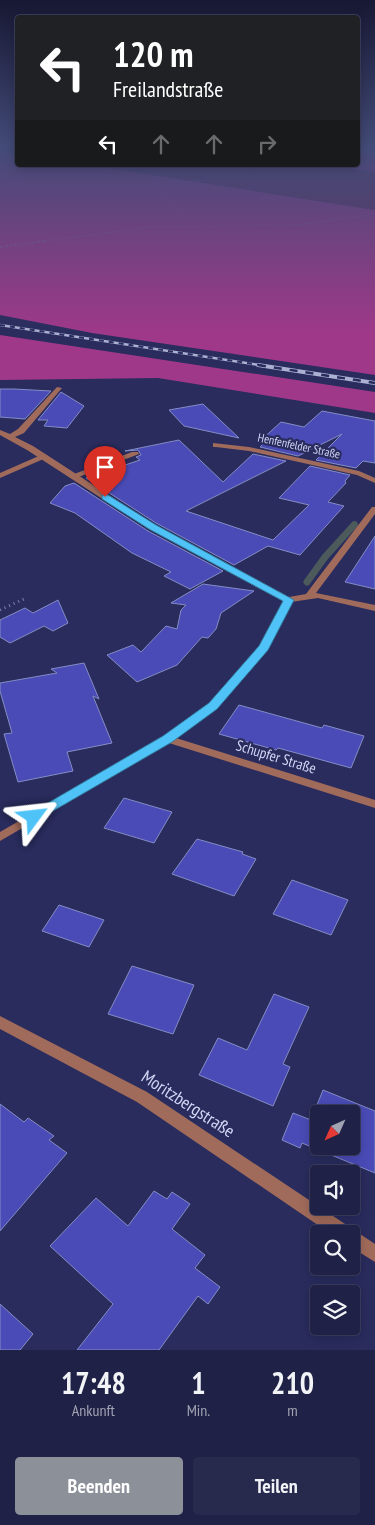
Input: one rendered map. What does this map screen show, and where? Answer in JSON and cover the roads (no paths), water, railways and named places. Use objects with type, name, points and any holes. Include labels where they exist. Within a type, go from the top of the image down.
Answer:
[{"type":"street","points":[[11,437],[21,431],[59,388]]},
{"type":"street","points":[[0,432],[11,437],[152,527],[288,600],[318,595],[375,608]]},
{"type":"street","name":"Henfenfelder Straße","points":[[216,445],[249,449],[359,473],[374,480]]},
{"type":"street","points":[[73,476],[135,454]]},
{"type":"street","points":[[0,476],[44,458]]},
{"type":"street","points":[[309,596],[375,509]]},
{"type":"street","points":[[0,836],[168,739],[213,706],[264,647],[288,600]]},
{"type":"street","name":"Schupfer Straße","points":[[168,739],[375,804]]},
{"type":"street","name":"Moritzbergstraße","points":[[0,1022],[142,1097],[333,1225]]},
{"type":"street","points":[[360,1243],[375,1254]]},
{"type":"waterway","points":[[307,582],[325,557],[354,525]]},
{"type":"railway","points":[[0,325],[266,366]]},
{"type":"railway","points":[[258,365],[375,383]]}]
